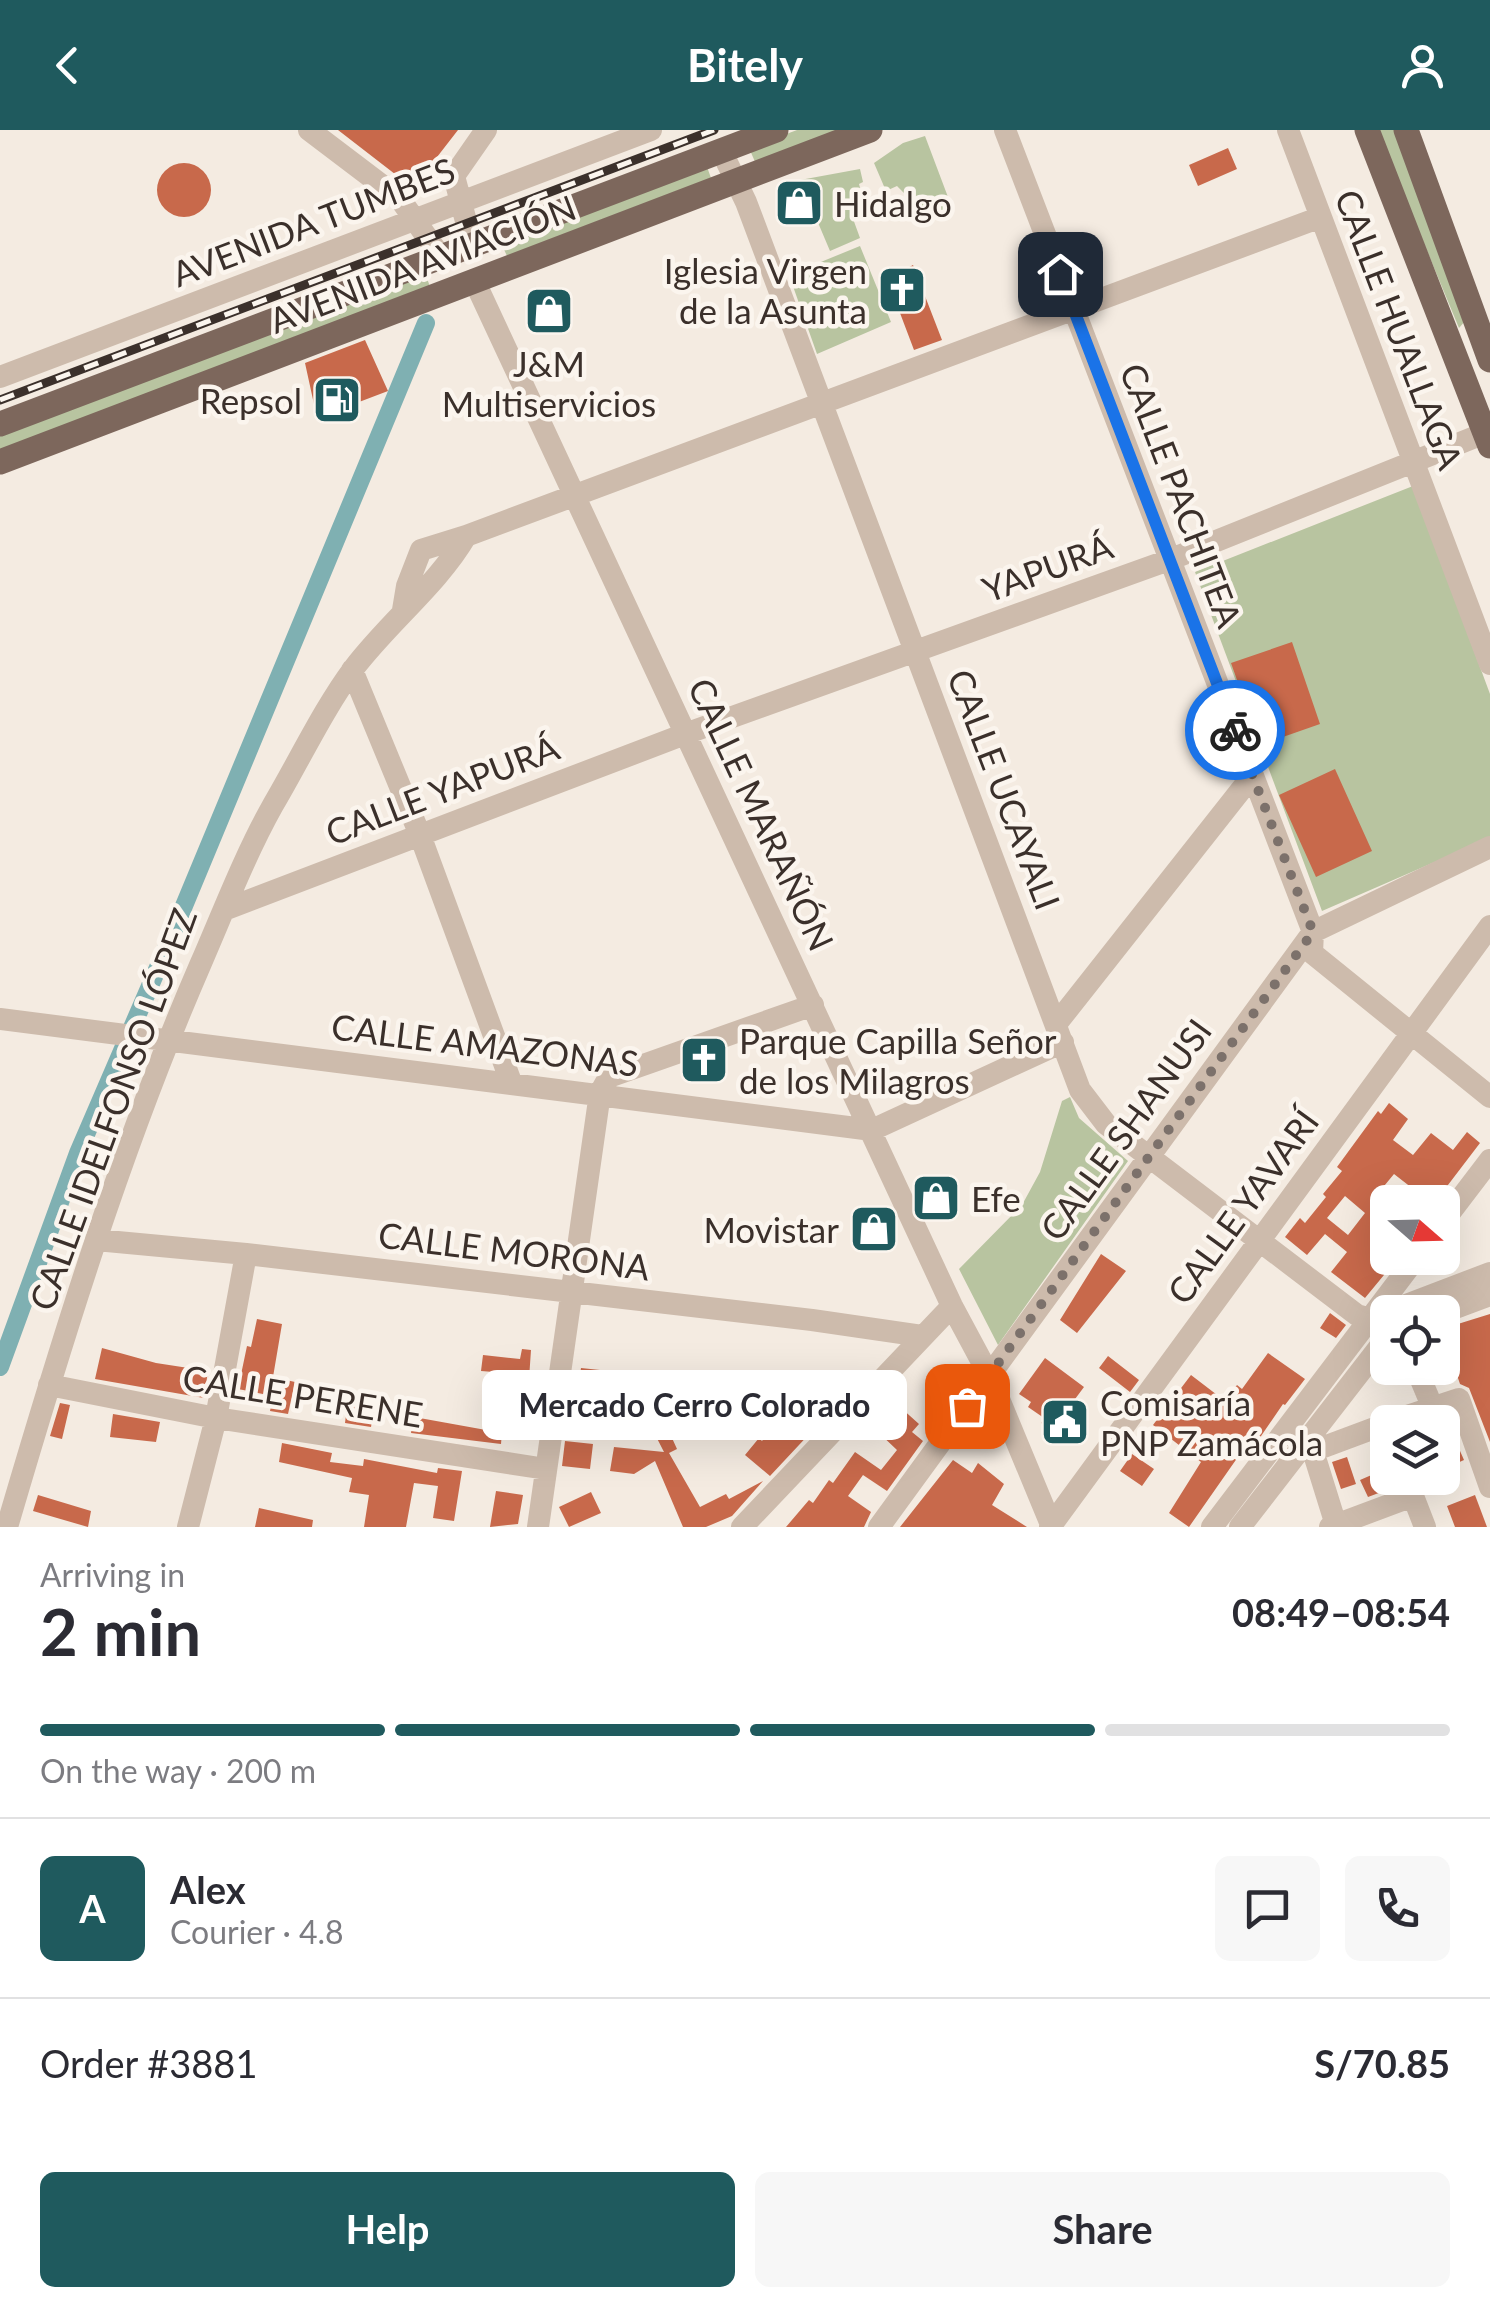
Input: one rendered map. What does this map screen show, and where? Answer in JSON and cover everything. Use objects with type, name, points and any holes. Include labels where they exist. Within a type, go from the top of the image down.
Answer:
[{"type":"main road","name":"AVENIDA AVIACIÓN","points":[[0,424],[776,130]]},
{"type":"main road","name":"AVENIDA AVIACIÓN","points":[[0,462],[870,130]]},
{"type":"main road","points":[[1366,130],[1487,439]]},
{"type":"main road","points":[[1406,130],[1490,360]]},
{"type":"main road","points":[[1449,342],[1478,330]]},
{"type":"street","points":[[309,130],[391,191],[416,218],[441,257]]},
{"type":"street","points":[[472,244],[454,176],[486,130]]},
{"type":"street","name":"AVENIDA TUMBES","points":[[0,377],[651,130]]},
{"type":"street","name":"CALLE PACHITEA","points":[[1005,130],[1313,932],[1312,953],[1490,1097]]},
{"type":"street","name":"CALLE HUALLAGA","points":[[1288,130],[1490,664]]},
{"type":"street","name":"CALLE UCAYALI","points":[[721,150],[746,202],[1060,1032],[1071,1074],[1106,1124],[1357,1315],[1370,1319]]},
{"type":"street","name":"CALLE IDELFONSO LÓPEZ","points":[[7,1527],[157,1039],[271,809],[352,670],[456,553],[466,536],[1321,217]]},
{"type":"street","name":"CALLE MARAÑÓN","points":[[474,280],[952,1306],[989,1375],[1051,1526]]},
{"type":"street","name":"YAPURÁ","points":[[685,734],[1169,560],[1413,462],[1487,439]]},
{"type":"street","points":[[352,670],[420,835],[510,1082]]},
{"type":"street","name":"CALLE YAPURÁ","points":[[224,910],[685,734]]},
{"type":"street","points":[[872,1130],[1060,1032],[1252,776]]},
{"type":"street","name":"CALLE SHANUSI","points":[[880,1527],[1313,932],[1490,847]]},
{"type":"street","name":"CALLE YAVARÍ","points":[[1051,1526],[1490,926]]},
{"type":"street","points":[[538,1527],[600,1093],[609,1077],[813,1005]]},
{"type":"street","name":"CALLE AMAZONAS","points":[[0,1018],[872,1130]]},
{"type":"street","points":[[1460,1199],[1490,1160]]},
{"type":"street","name":"CALLE MORONA","points":[[96,1240],[246,1254],[922,1336]]},
{"type":"street","points":[[188,1527],[216,1418],[246,1254]]},
{"type":"street","points":[[1439,1295],[1490,1273]]},
{"type":"street","points":[[1460,1307],[1490,1296]]},
{"type":"street","points":[[742,1527],[952,1306]]},
{"type":"street","points":[[1232,1520],[1370,1333]]},
{"type":"street","points":[[1232,1520],[1308,1447],[1370,1361]]},
{"type":"street","name":"CALLE PERENE","points":[[49,1385],[216,1418],[546,1469]]},
{"type":"street","points":[[1436,1405],[1460,1398],[1490,1487]]},
{"type":"street","points":[[1308,1447],[1370,1428]]},
{"type":"street","points":[[1308,1447],[1333,1526],[1384,1518],[1413,1496],[1425,1527]]},
{"type":"green space","points":[[797,130],[848,130],[756,164],[749,148]]},
{"type":"green space","points":[[1377,130],[1395,130],[1466,320],[1459,328]]},
{"type":"green space","points":[[925,136],[954,213],[921,209],[912,193],[906,195],[897,186],[886,191],[874,163],[903,143]]},
{"type":"green space","points":[[706,164],[711,178],[507,256],[501,243]]},
{"type":"green space","points":[[860,169],[863,199],[853,202],[857,213],[852,216],[860,238],[830,251],[800,180]]},
{"type":"green space","points":[[860,246],[891,322],[817,354],[789,275]]},
{"type":"green space","points":[[425,272],[430,287],[0,451],[0,435]]},
{"type":"green space","points":[[1413,486],[1490,694],[1490,838],[1322,911],[1195,572]]},
{"type":"green space","points":[[1070,1097],[1079,1118],[1128,1161],[998,1345],[959,1269],[1022,1205],[1040,1172],[1062,1101]]},
{"type":"building","points":[[338,130],[458,130],[413,188]]},
{"type":"building","points":[[1228,148],[1237,169],[1198,186],[1189,165]]},
{"type":"building","points":[[184,163],[203,171],[211,190],[203,209],[184,217],[165,209],[157,190],[165,171]]},
{"type":"building","points":[[913,265],[942,340],[914,350],[889,284],[891,277]]},
{"type":"building","points":[[365,340],[388,391],[317,418],[305,363]]},
{"type":"building","points":[[1292,642],[1320,724],[1260,745],[1231,663]]},
{"type":"building","points":[[1335,769],[1372,851],[1316,877],[1279,795]]},
{"type":"building","points":[[1389,1103],[1408,1119],[1393,1140],[1413,1155],[1431,1133],[1453,1150],[1467,1132],[1480,1143],[1448,1185],[1408,1185],[1394,1174],[1385,1185],[1370,1185],[1370,1275],[1384,1275],[1365,1298],[1331,1272],[1347,1252],[1325,1234],[1307,1255],[1285,1237],[1300,1218],[1305,1223],[1326,1197],[1323,1194],[1342,1171],[1337,1167],[1378,1111],[1381,1114]],"holes":[[[1345,1196],[1365,1213],[1348,1235],[1327,1218]]]},
{"type":"building","points":[[1101,1254],[1126,1271],[1077,1333],[1060,1320]]},
{"type":"building","points":[[1330,1313],[1346,1325],[1336,1338],[1320,1328]]},
{"type":"building","points":[[1490,1314],[1490,1442],[1469,1388],[1460,1384],[1460,1323]]},
{"type":"building","points":[[257,1319],[282,1324],[273,1377],[295,1382],[288,1414],[270,1411],[273,1396],[238,1389]]},
{"type":"building","points":[[102,1348],[156,1363],[208,1371],[204,1398],[95,1379]]},
{"type":"building","points":[[522,1349],[531,1350],[529,1379],[537,1380],[534,1399],[514,1396],[518,1374],[481,1371],[483,1355],[520,1359]]},
{"type":"building","points":[[1268,1353],[1305,1379],[1246,1458],[1240,1454],[1189,1527],[1169,1513],[1201,1462],[1153,1425],[1191,1375],[1225,1401],[1237,1385],[1242,1389]]},
{"type":"building","points":[[1108,1356],[1139,1380],[1130,1392],[1099,1368]]},
{"type":"building","points":[[1045,1358],[1084,1387],[1052,1430],[1041,1423],[1044,1418],[1028,1407],[1031,1402],[1019,1394]]},
{"type":"building","points":[[581,1368],[600,1370],[597,1416],[574,1413]]},
{"type":"building","points":[[625,1378],[648,1381],[646,1388],[658,1389],[653,1427],[703,1398],[724,1434],[706,1421],[695,1428],[693,1425],[672,1438],[677,1449],[669,1453],[700,1507],[726,1494],[729,1499],[763,1481],[732,1516],[706,1527],[683,1527],[655,1461],[634,1474],[610,1471],[614,1447],[664,1452],[645,1415],[620,1413]]},
{"type":"building","points":[[348,1399],[375,1403],[371,1427],[345,1423]]},
{"type":"building","points":[[60,1403],[70,1405],[62,1439],[50,1436]]},
{"type":"building","points":[[900,1407],[919,1424],[912,1432],[923,1441],[887,1491],[863,1475],[848,1496],[871,1512],[864,1527],[786,1527],[809,1500],[813,1503],[829,1480],[833,1483],[855,1452],[881,1470],[897,1450],[878,1432]]},
{"type":"building","points":[[113,1414],[160,1422],[156,1442],[110,1437]]},
{"type":"building","points":[[414,1417],[486,1430],[487,1418],[503,1420],[501,1444],[411,1433]]},
{"type":"building","points":[[802,1421],[813,1430],[770,1476],[745,1455],[774,1426],[789,1438]]},
{"type":"building","points":[[565,1441],[593,1444],[590,1469],[562,1466]]},
{"type":"building","points":[[282,1443],[332,1453],[330,1462],[363,1466],[364,1459],[437,1473],[438,1468],[462,1471],[454,1521],[433,1518],[438,1486],[414,1483],[406,1527],[364,1527],[369,1495],[349,1492],[352,1478],[279,1462]]},
{"type":"building","points":[[1132,1454],[1154,1469],[1142,1486],[1120,1471]]},
{"type":"building","points":[[1347,1457],[1356,1484],[1341,1489],[1332,1462]]},
{"type":"building","points":[[953,1460],[972,1473],[978,1463],[1004,1484],[992,1505],[1027,1527],[900,1527]]},
{"type":"building","points":[[1370,1476],[1370,1495],[1373,1495],[1368,1497],[1360,1480]]},
{"type":"building","points":[[496,1491],[523,1495],[518,1524],[490,1527]]},
{"type":"building","points":[[591,1492],[601,1513],[569,1527],[559,1507]]},
{"type":"building","points":[[38,1495],[91,1511],[88,1527],[33,1511]]},
{"type":"building","points":[[1475,1495],[1487,1527],[1455,1527],[1447,1506]]},
{"type":"building","points":[[259,1508],[313,1520],[312,1527],[255,1527]]},
{"type":"waterway","points":[[0,1367],[78,1153],[426,323]]},
{"type":"railway","points":[[0,400],[714,130]]},
{"type":"way so far","points":[[967,1406],[1313,932],[1235,730]]},
{"type":"place","name":"Hidalgo","points":[[799,203]]},
{"type":"place","name":"Iglesia Virgen de la Asunta","points":[[902,290]]},
{"type":"place","name":"J&M Multiservicios","points":[[549,311]]},
{"type":"place","name":"Repsol","points":[[337,400]]},
{"type":"place","name":"Parque Capilla Señor de los Milagros","points":[[704,1060]]},
{"type":"place","name":"Efe","points":[[936,1198]]},
{"type":"place","name":"Movistar","points":[[874,1229]]},
{"type":"place","name":"Mercado Cerro Colorado","points":[[967,1406]]},
{"type":"place","name":"Comisaría PNP Zamácola","points":[[1065,1422]]},
{"type":"route","points":[[1060,274],[1235,730]]}]
